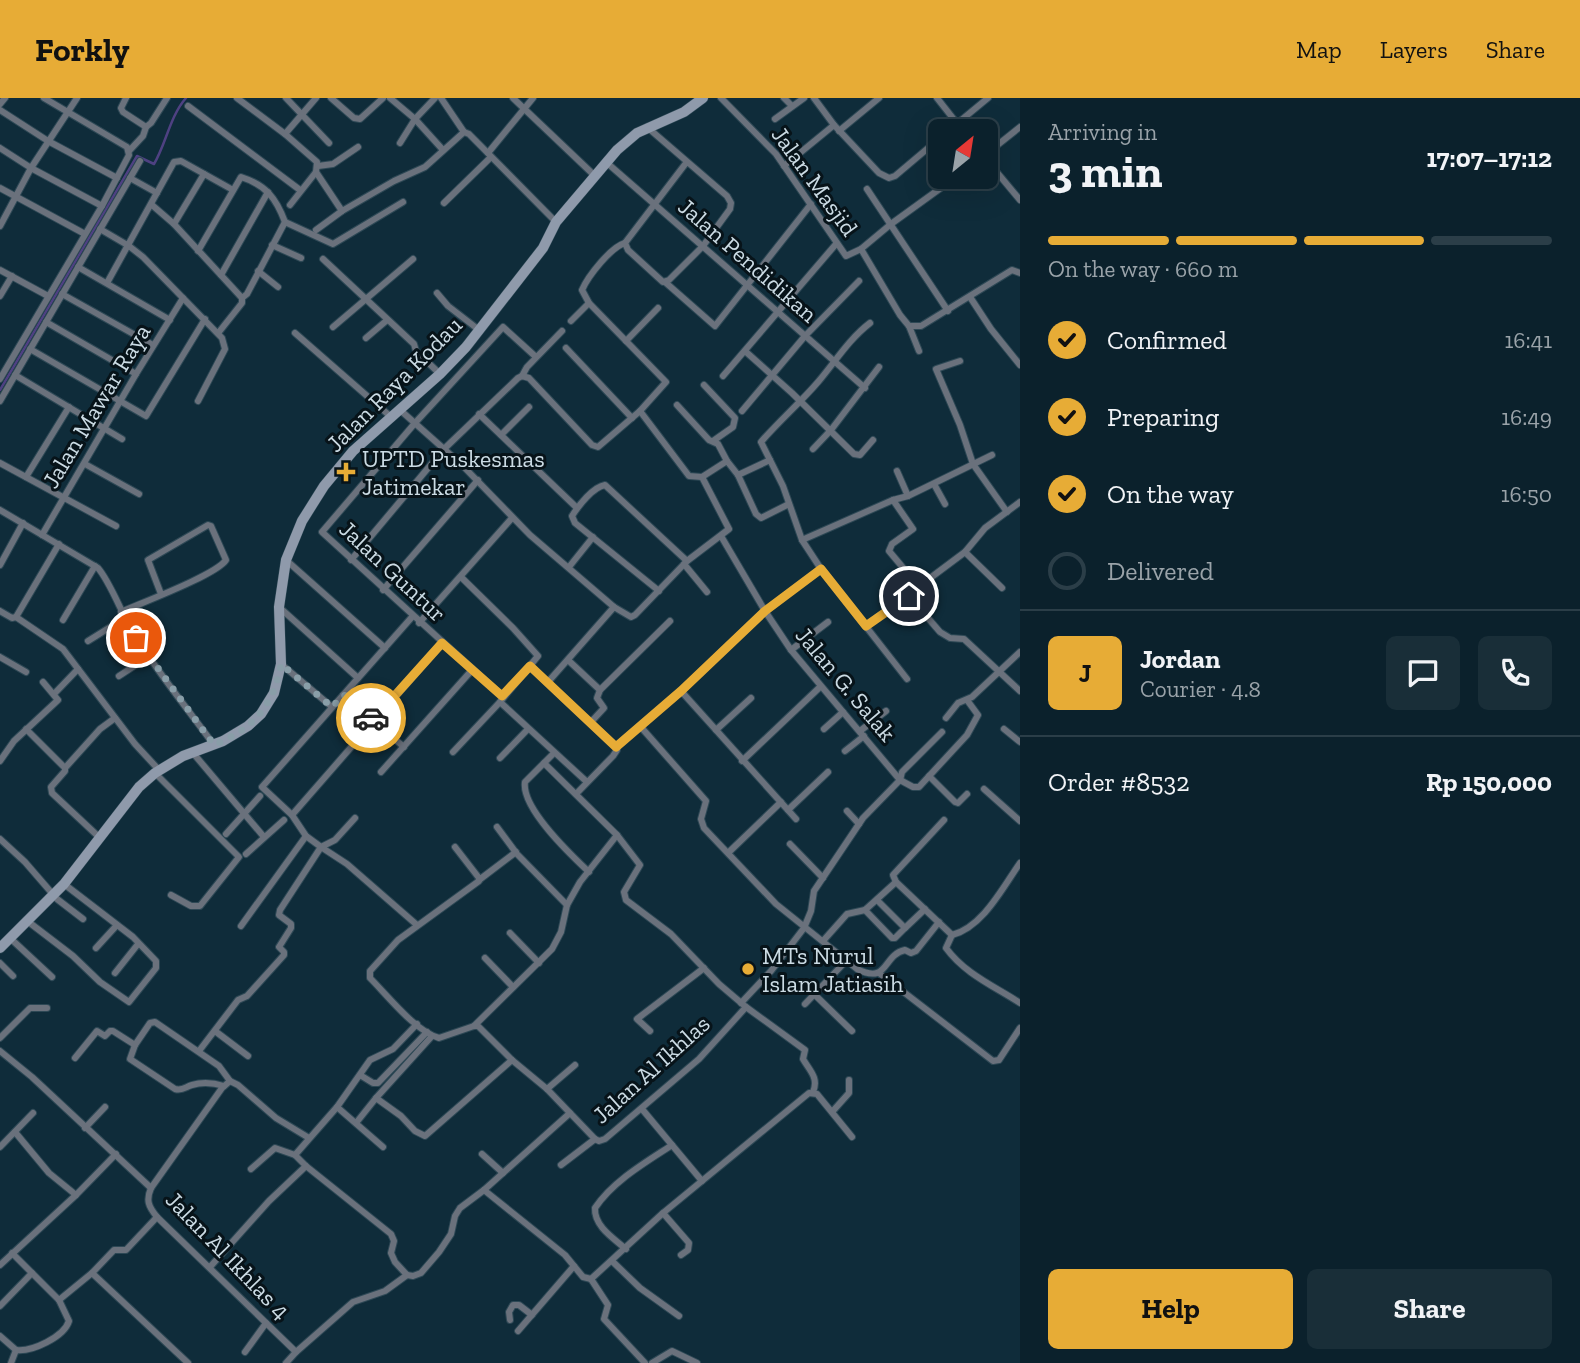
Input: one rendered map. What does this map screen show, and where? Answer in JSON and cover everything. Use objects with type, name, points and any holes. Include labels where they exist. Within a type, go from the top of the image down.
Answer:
[{"type":"street","points":[[0,104],[5,98]]},
{"type":"street","points":[[44,98],[128,149]]},
{"type":"street","points":[[0,226],[31,168],[77,98]]},
{"type":"street","points":[[126,98],[121,108],[123,112],[146,127]]},
{"type":"street","points":[[0,379],[3,365],[102,206],[128,149],[144,136],[146,127],[152,123],[167,98]]},
{"type":"street","points":[[237,98],[313,157],[317,169],[342,211]]},
{"type":"street","points":[[286,98],[329,143]]},
{"type":"street","points":[[285,134],[316,98]]},
{"type":"street","points":[[331,98],[354,118],[360,119],[383,98]]},
{"type":"street","points":[[390,98],[415,119],[443,150]]},
{"type":"street","points":[[400,143],[415,119],[435,98]]},
{"type":"street","points":[[441,98],[464,132],[556,222]]},
{"type":"street","points":[[513,98],[595,176]]},
{"type":"street","points":[[444,203],[489,155],[533,98]]},
{"type":"street","name":"Jalan Raya Kodau","points":[[0,947],[64,884],[139,787],[174,760],[214,745],[248,726],[261,714],[274,693],[281,664],[279,607],[286,560],[302,521],[324,486],[353,451],[440,374],[479,330],[543,248],[556,222],[606,162],[627,141],[647,127],[684,112],[704,98]]},
{"type":"street","name":"Jalan Masjid","points":[[721,98],[756,131],[784,166],[836,244],[848,257],[861,249]]},
{"type":"street","points":[[784,98],[792,106]]},
{"type":"street","points":[[775,119],[804,98]]},
{"type":"street","points":[[814,98],[836,128],[879,173],[889,178],[928,148]]},
{"type":"street","points":[[784,166],[879,98]]},
{"type":"street","points":[[937,98],[953,119]]},
{"type":"street","points":[[963,119],[988,98]]},
{"type":"street","points":[[188,106],[300,190]]},
{"type":"street","points":[[0,110],[48,141],[117,178]]},
{"type":"street","points":[[647,127],[727,196],[731,203],[730,209],[703,246],[665,282]]},
{"type":"street","points":[[998,145],[1020,127]]},
{"type":"street","points":[[316,230],[342,211],[394,181],[425,167],[464,132]]},
{"type":"street","points":[[290,205],[317,169],[333,164],[358,147]]},
{"type":"street","points":[[0,148],[102,206]]},
{"type":"street","points":[[107,283],[177,160],[233,190]]},
{"type":"street","points":[[0,401],[140,161]]},
{"type":"street","name":"Jalan Pendidikan","points":[[606,162],[864,388]]},
{"type":"street","points":[[522,376],[529,378],[595,446],[602,445],[640,411],[666,382],[589,303],[582,290],[609,254],[625,243],[687,163]]},
{"type":"street","points":[[998,172],[1019,197]]},
{"type":"street","points":[[174,224],[204,174]]},
{"type":"street","points":[[198,251],[241,177],[268,192],[276,200],[285,222],[333,244],[403,202]]},
{"type":"street","points":[[130,178],[158,193]]},
{"type":"street","points":[[0,188],[85,234]]},
{"type":"street","points":[[867,189],[948,310]]},
{"type":"street","points":[[919,351],[909,326],[861,249],[891,223],[939,189]]},
{"type":"street","points":[[221,275],[268,192]]},
{"type":"street","points":[[625,243],[628,250],[715,326],[811,204]]},
{"type":"street","points":[[152,205],[174,224],[243,298]]},
{"type":"street","points":[[219,332],[242,303],[285,222]]},
{"type":"street","points":[[100,229],[129,246],[219,332],[225,349],[198,401]]},
{"type":"street","points":[[723,376],[836,244]]},
{"type":"street","points":[[272,245],[301,258]]},
{"type":"street","points":[[323,259],[386,321],[414,344],[416,351],[440,374]]},
{"type":"street","points":[[333,327],[413,259]]},
{"type":"street","points":[[78,267],[170,320]]},
{"type":"street","points":[[0,270],[48,296]]},
{"type":"street","points":[[258,271],[278,287]]},
{"type":"street","points":[[909,326],[921,326],[1010,271],[1020,273]]},
{"type":"street","points":[[0,296],[12,276]]},
{"type":"street","points":[[742,411],[805,336],[859,281]]},
{"type":"street","points":[[438,293],[448,306],[479,330]]},
{"type":"street","points":[[62,294],[153,345]]},
{"type":"street","points":[[970,297],[1020,365]]},
{"type":"street","name":"Jalan Mawar Raya","points":[[42,535],[183,298]]},
{"type":"street","points":[[572,321],[589,303]]},
{"type":"street","points":[[626,341],[658,308]]},
{"type":"street","points":[[30,349],[143,415],[148,415],[205,319]]},
{"type":"street","points":[[366,338],[386,321]]},
{"type":"street","points":[[46,322],[136,374]]},
{"type":"street","points":[[870,323],[853,338],[801,402],[789,410],[761,442],[802,540],[821,569],[907,679]]},
{"type":"street","points":[[415,423],[503,327],[536,357]]},
{"type":"street","points":[[351,560],[444,449],[511,383],[522,376],[536,357],[562,331]]},
{"type":"street","points":[[295,333],[390,416]]},
{"type":"street","points":[[566,348],[632,418]]},
{"type":"street","points":[[745,351],[858,456],[873,440]]},
{"type":"street","points":[[960,361],[936,369],[973,464],[1007,512]]},
{"type":"street","points":[[813,449],[831,430],[879,367]]},
{"type":"street","points":[[15,376],[122,439]]},
{"type":"street","points":[[704,385],[735,418],[733,427],[713,441]]},
{"type":"street","points":[[677,405],[703,434],[722,448],[756,514],[761,518],[789,504]]},
{"type":"street","points":[[26,477],[69,407]]},
{"type":"street","points":[[501,435],[529,407]]},
{"type":"street","points":[[399,409],[478,480],[512,517],[625,615],[635,615],[686,563],[727,533],[728,524],[702,477]]},
{"type":"street","points":[[640,411],[689,476],[702,477],[727,461]]},
{"type":"street","points":[[479,414],[577,508]]},
{"type":"street","name":"Jalan Guntur","points":[[415,423],[322,532],[472,670],[528,729],[587,782]]},
{"type":"street","points":[[802,540],[908,496],[992,456]]},
{"type":"street","points":[[738,475],[770,460]]},
{"type":"street","points":[[0,463],[116,526]]},
{"type":"street","points":[[85,464],[139,494]]},
{"type":"street","points":[[897,471],[908,496]]},
{"type":"street","points":[[383,590],[478,480]]},
{"type":"street","points":[[934,484],[945,504]]},
{"type":"street","points":[[659,591],[572,519],[577,508],[600,486],[606,485],[612,489],[686,563],[706,592]]},
{"type":"street","points":[[893,500],[913,529],[892,544],[889,551],[920,588]]},
{"type":"street","points":[[866,626],[965,552],[985,528],[1020,502]]},
{"type":"street","points":[[0,510],[95,566],[105,576],[123,615],[148,657],[214,745]]},
{"type":"street","points":[[419,623],[512,517]]},
{"type":"street","points":[[0,565],[23,523]]},
{"type":"street","points":[[88,640],[123,615],[224,563],[226,560],[214,529],[208,525],[148,560],[161,594]]},
{"type":"street","name":"Jalan G. Salak","points":[[721,536],[791,650],[900,780]]},
{"type":"street","points":[[569,567],[593,537]]},
{"type":"street","points":[[15,618],[59,544]]},
{"type":"street","points":[[965,552],[1002,588]]},
{"type":"street","points":[[286,560],[385,648]]},
{"type":"street","points":[[63,620],[95,566]]},
{"type":"street","points":[[576,794],[613,756],[616,747],[681,691],[765,611],[821,569]]},
{"type":"street","points":[[453,752],[538,656],[461,577]]},
{"type":"street","points":[[909,596],[940,632],[950,638],[964,639],[1020,691]]},
{"type":"street","points":[[279,607],[358,678]]},
{"type":"street","points":[[548,682],[614,607]]},
{"type":"street","points":[[0,611],[60,647],[157,772],[239,858],[200,906],[191,906],[171,895]]},
{"type":"street","points":[[412,617],[262,787],[292,815],[306,836],[347,864],[417,925]]},
{"type":"street","points":[[592,722],[604,708],[597,698],[600,690],[670,621]]},
{"type":"street","points":[[791,650],[828,622]]},
{"type":"street","points":[[292,815],[442,643]]},
{"type":"street","points":[[946,718],[958,703],[967,701],[1020,652]]},
{"type":"street","points":[[0,657],[26,671]]},
{"type":"street","points":[[118,676],[148,657]]},
{"type":"street","points":[[568,660],[600,690]]},
{"type":"street","points":[[281,664],[332,707]]},
{"type":"street","points":[[530,666],[616,747]]},
{"type":"street","points":[[54,694],[78,668]]},
{"type":"street","points":[[381,772],[472,670]]},
{"type":"street","points":[[0,761],[13,741],[57,702],[58,699],[43,682]]},
{"type":"street","points":[[742,761],[820,687]]},
{"type":"street","points":[[681,691],[796,819]]},
{"type":"street","points":[[344,695],[404,747]]},
{"type":"street","points":[[716,730],[751,698]]},
{"type":"street","points":[[900,780],[917,788],[967,735],[978,715],[967,701]]},
{"type":"street","points":[[845,751],[886,711]]},
{"type":"street","points":[[824,729],[843,712]]},
{"type":"street","points":[[100,838],[51,792],[52,783],[100,729],[115,718]]},
{"type":"street","points":[[640,726],[706,801],[701,824],[776,904],[846,961],[871,975],[879,973],[898,951],[916,951],[939,922]]},
{"type":"street","points":[[26,729],[65,768]]},
{"type":"street","points":[[500,758],[528,729]]},
{"type":"street","points":[[1004,729],[1020,742]]},
{"type":"street","points":[[804,928],[811,911],[814,891],[859,824],[900,780],[902,772],[942,732]]},
{"type":"street","points":[[192,753],[264,837]]},
{"type":"street","points":[[554,753],[524,786],[531,805],[541,820],[589,872]]},
{"type":"street","points":[[544,763],[617,835],[640,865],[624,892],[626,900],[671,934],[743,1005],[805,1050],[803,1059],[817,1084],[813,1092],[663,1213],[591,1279]]},
{"type":"street","points":[[788,810],[828,772]]},
{"type":"street","points":[[929,776],[955,802],[958,803],[967,794]]},
{"type":"street","points":[[984,789],[1020,821]]},
{"type":"street","points":[[226,834],[260,796]]},
{"type":"street","points":[[729,852],[781,802]]},
{"type":"street","points":[[847,811],[859,824]]},
{"type":"street","points":[[199,1051],[238,1000],[247,996],[284,955],[279,947],[291,928],[279,915],[280,910],[321,847],[335,840],[355,818]]},
{"type":"street","points":[[246,854],[284,820]]},
{"type":"street","points":[[944,820],[893,875],[896,882],[952,935]]},
{"type":"street","points":[[497,827],[516,852],[567,905]]},
{"type":"street","points":[[516,852],[398,940],[369,974],[429,1034],[439,1038],[474,1026],[538,963],[557,942],[567,905],[580,882],[617,835]]},
{"type":"street","points":[[241,926],[306,836]]},
{"type":"street","points":[[0,839],[53,894],[83,919]]},
{"type":"street","points":[[790,844],[823,878]]},
{"type":"street","points":[[455,847],[479,880]]},
{"type":"street","points":[[1020,863],[983,915],[952,935],[946,948],[958,963],[1020,1003]]},
{"type":"street","points":[[822,941],[847,914],[864,910],[896,882]]},
{"type":"street","points":[[26,920],[127,1002],[157,966],[156,961],[117,925],[64,884]]},
{"type":"street","points":[[877,900],[905,928]]},
{"type":"street","points":[[864,910],[895,938],[925,909]]},
{"type":"street","points":[[96,948],[117,925]]},
{"type":"street","name":"Jalan Al Ikhlas","points":[[474,1026],[482,1029],[599,1141],[642,1109],[699,1059],[804,928]]},
{"type":"street","points":[[510,933],[538,963]]},
{"type":"street","points":[[9,938],[52,977]]},
{"type":"street","points":[[115,973],[138,944]]},
{"type":"street","points":[[485,958],[513,988]]},
{"type":"street","points":[[805,1004],[846,961]]},
{"type":"street","points":[[0,963],[13,976]]},
{"type":"street","points":[[650,1031],[637,1019],[704,968]]},
{"type":"street","points":[[879,973],[993,1061],[999,1060],[1020,1028]]},
{"type":"street","points":[[814,994],[852,1031]]},
{"type":"street","points":[[0,1038],[30,1008],[47,1007]]},
{"type":"street","points":[[227,1084],[219,1066],[155,1022],[150,1023],[135,1045],[130,1059],[179,1091],[194,1084],[238,1085],[276,1118],[309,1138]]},
{"type":"street","points":[[295,1155],[337,1107],[370,1059],[393,1049],[417,1024]]},
{"type":"street","points":[[75,1058],[97,1031],[105,1036],[113,1031],[135,1045]]},
{"type":"street","points":[[215,1031],[248,1056]]},
{"type":"street","points":[[360,1075],[378,1083],[429,1034]]},
{"type":"street","points":[[356,1124],[379,1100],[429,1034]]},
{"type":"street","points":[[0,1052],[32,1077],[151,1188]]},
{"type":"street","points":[[379,1100],[424,1136],[512,1060]]},
{"type":"street","points":[[547,1089],[575,1065]]},
{"type":"street","points":[[832,1112],[849,1093],[849,1080]]},
{"type":"street","name":"Jalan Al Ikhlas 4","points":[[227,1084],[151,1188],[147,1199],[157,1217],[296,1352],[353,1302],[385,1291],[407,1275],[421,1273],[451,1234],[454,1216],[570,1113]]},
{"type":"street","points":[[813,1092],[852,1137]]},
{"type":"street","points":[[85,1128],[105,1107]]},
{"type":"street","points":[[337,1107],[383,1147]]},
{"type":"street","points":[[642,1109],[702,1181]]},
{"type":"street","points":[[0,1147],[33,1113]]},
{"type":"street","points":[[15,1132],[48,1173],[76,1195]]},
{"type":"street","points":[[561,1165],[595,1139]]},
{"type":"street","points":[[626,1248],[603,1229],[596,1219],[595,1208],[601,1199],[641,1165],[672,1145]]},
{"type":"street","points":[[251,1169],[275,1147],[295,1155],[391,1234],[394,1241],[392,1257],[407,1275]]},
{"type":"street","points":[[0,1265],[116,1154]]},
{"type":"street","points":[[482,1154],[503,1173]]},
{"type":"street","points":[[210,1267],[269,1201],[306,1166]]},
{"type":"street","points":[[484,1190],[565,1255],[583,1277],[591,1279],[608,1305],[604,1318],[645,1363]]},
{"type":"street","points":[[663,1213],[689,1244],[688,1250],[681,1255]]},
{"type":"street","points":[[59,1300],[92,1273],[114,1250],[126,1250],[157,1217]]},
{"type":"street","points":[[0,1336],[16,1350],[26,1350],[40,1345],[68,1326],[69,1321],[59,1300],[12,1253]]},
{"type":"street","points":[[612,1261],[640,1288],[679,1316]]},
{"type":"street","points":[[518,1331],[574,1266]]},
{"type":"street","points":[[0,1306],[32,1273]]},
{"type":"street","points":[[92,1273],[188,1363]]},
{"type":"street","points":[[510,1320],[509,1312],[513,1305],[519,1305],[531,1315]]},
{"type":"street","points":[[245,1352],[266,1323]]},
{"type":"street","points":[[11,1363],[16,1350]]},
{"type":"street","points":[[652,1363],[673,1350],[697,1363]]},
{"type":"street","points":[[286,1363],[296,1352]]},
{"type":"waterway","points":[[0,390],[137,156],[154,164],[176,113],[186,98]]},
{"type":"way so far","points":[[136,638],[214,745],[248,726],[261,714],[274,693],[281,664],[332,707],[344,695],[371,718]]},
{"type":"place","name":"UPTD Puskesmas Jatimekar","points":[[346,472]]},
{"type":"place","name":"MTs Nurul Islam Jatiasih","points":[[748,969]]},
{"type":"route","points":[[371,718],[373,720],[442,643],[502,696],[530,666],[616,747],[681,691],[765,611],[821,569],[866,626],[909,596]]}]
